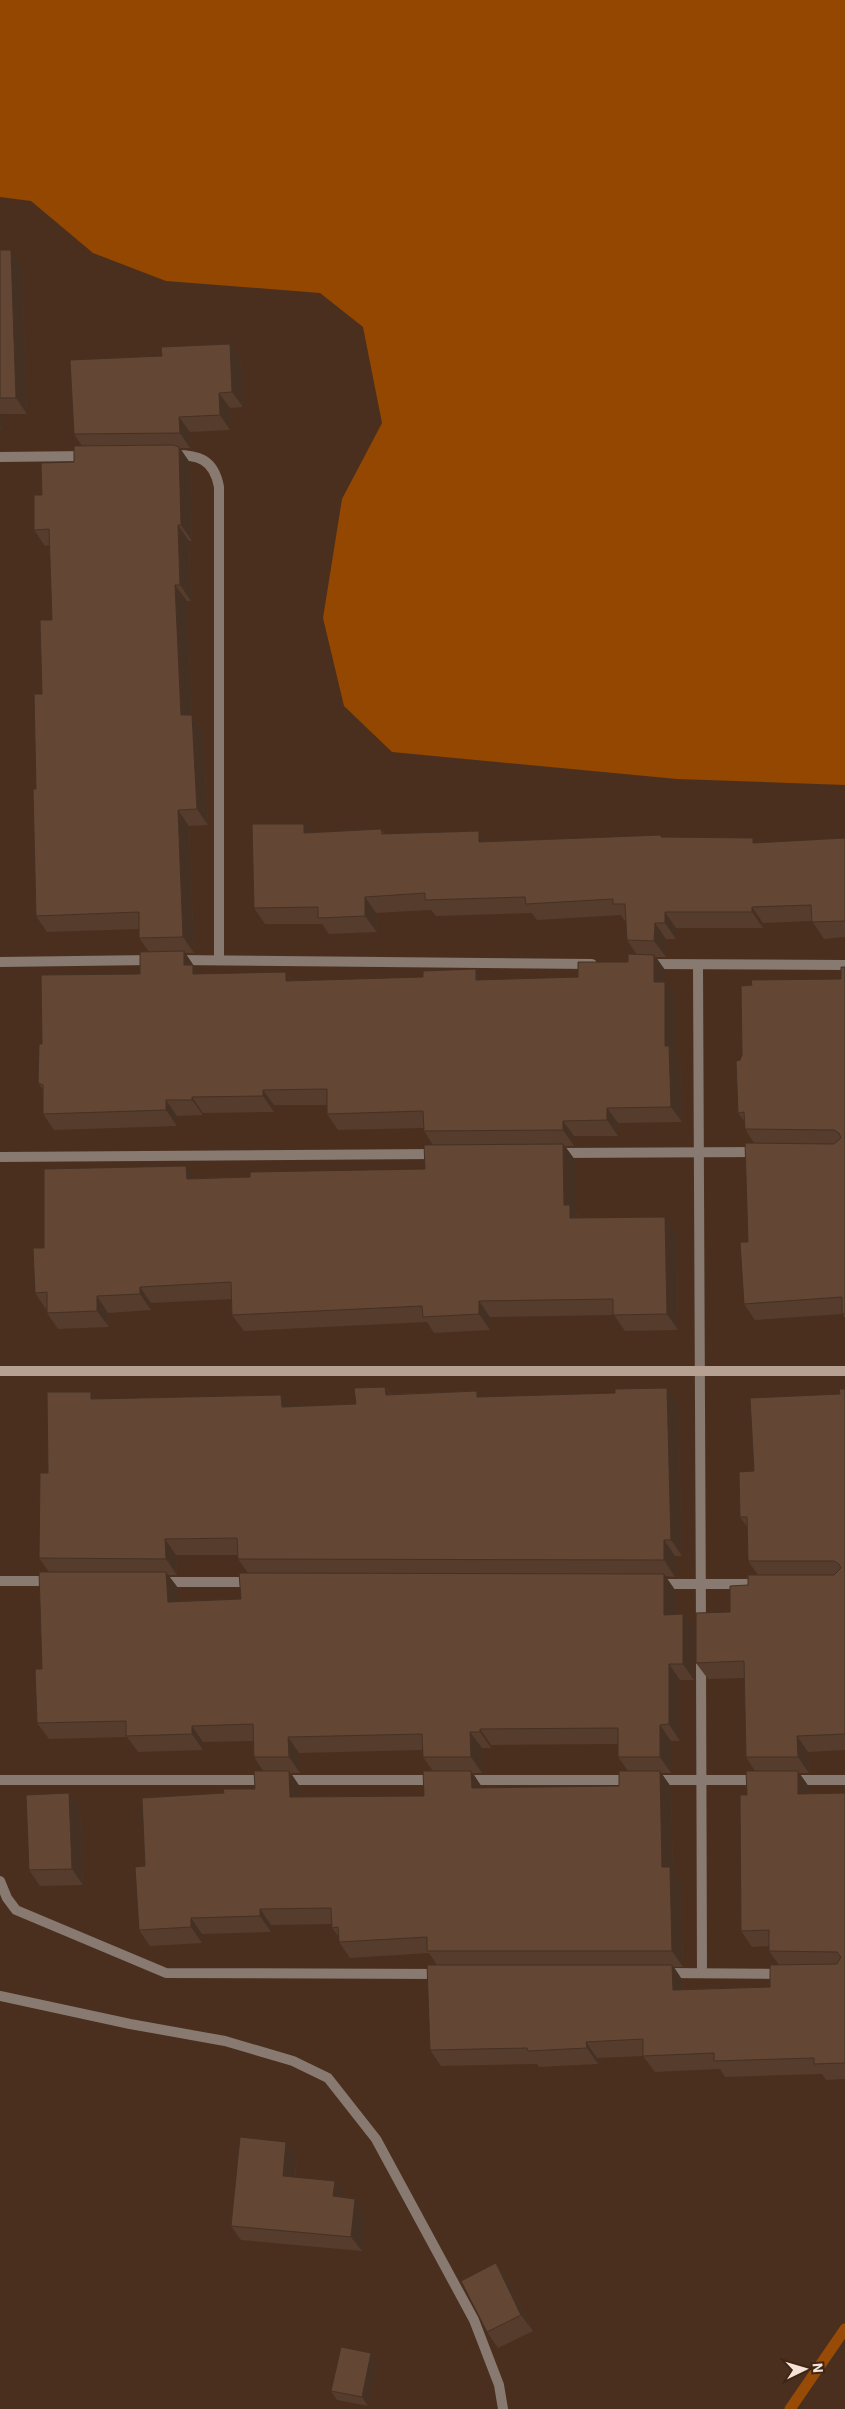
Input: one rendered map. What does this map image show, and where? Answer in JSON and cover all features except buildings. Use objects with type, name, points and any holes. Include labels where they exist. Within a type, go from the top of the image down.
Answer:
[{"type":"street","points":[[156,455],[185,454],[198,457],[209,463],[216,472],[219,487],[219,960]]},
{"type":"street","points":[[0,457],[97,456]]},
{"type":"street","points":[[0,962],[219,960],[598,964]]},
{"type":"street","points":[[638,964],[845,965]]},
{"type":"street","points":[[698,965],[702,1973]]},
{"type":"street","points":[[549,1153],[767,1152]]},
{"type":"street","points":[[0,1156],[449,1154]]},
{"type":"street","points":[[0,1371],[845,1371]]},
{"type":"street","points":[[0,1581],[59,1581]]},
{"type":"street","points":[[148,1582],[267,1582]]},
{"type":"street","points":[[652,1584],[768,1584]]},
{"type":"street","points":[[0,1780],[845,1780]]},
{"type":"street","points":[[0,1881],[7,1898],[16,1910],[166,1973],[454,1974]]},
{"type":"street","points":[[652,1973],[788,1974]]},
{"type":"street","points":[[0,1996],[130,2024],[225,2041],[292,2060],[328,2078],[376,2139],[474,2320],[499,2385],[503,2409]]},
{"type":"shaded area","points":[[0,0],[845,0],[845,785],[677,779],[392,752],[344,706],[323,618],[342,499],[382,423],[363,327],[320,293],[166,281],[93,253],[31,201],[0,197]]},
{"type":"waterway","points":[[790,2409],[845,2329]]}]
